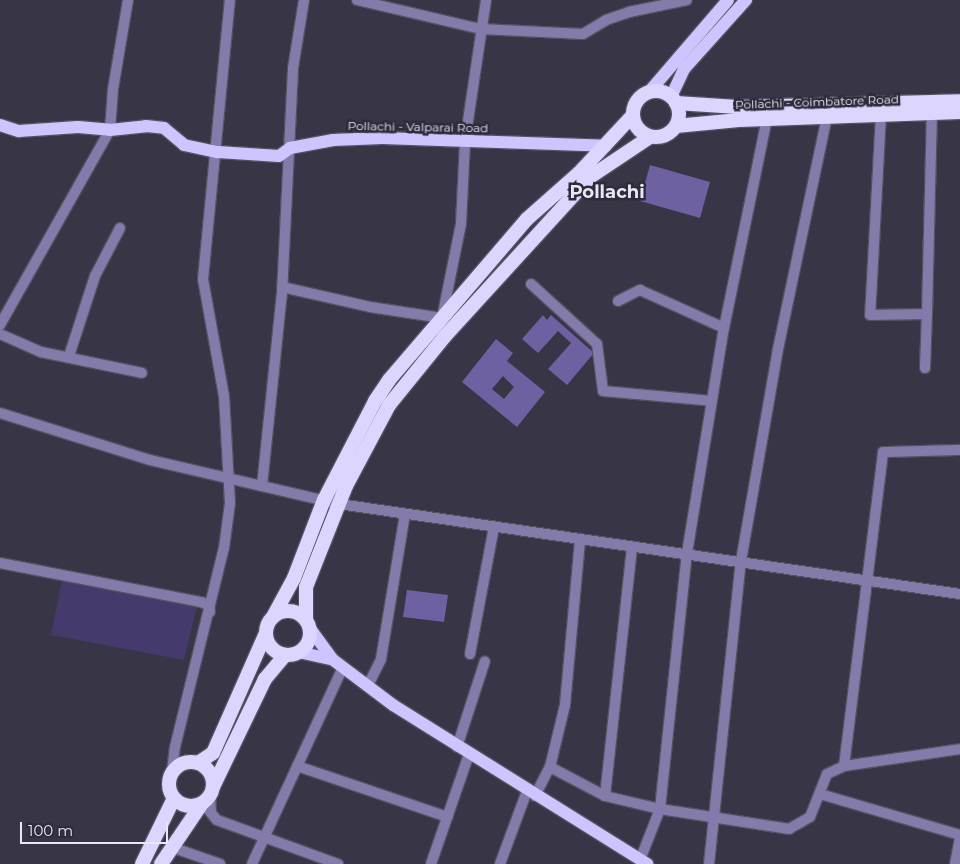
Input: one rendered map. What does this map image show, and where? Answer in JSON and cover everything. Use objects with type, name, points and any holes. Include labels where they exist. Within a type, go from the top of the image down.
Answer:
[{"type":"highway","name":"Pollachi - Coimbatore Road","points":[[649,92],[656,91],[674,100],[738,107],[960,101]]},
{"type":"highway","points":[[208,800],[186,806],[174,798],[168,785],[177,763],[198,763],[213,754],[274,615],[294,578],[324,500],[375,400],[442,318],[528,219],[606,146],[633,115],[636,101],[649,92]]},
{"type":"highway","points":[[674,100],[679,110],[676,126]]},
{"type":"highway","name":"Pollachi - Coimbatore Road","points":[[307,624],[306,586],[339,504],[389,405],[445,336],[590,177],[650,137],[665,136],[676,126],[767,118],[960,112]]},
{"type":"highway","points":[[633,115],[638,129],[650,137]]},
{"type":"highway","points":[[161,864],[171,847],[208,800],[265,679],[291,654],[308,641],[307,624],[288,611],[274,615]]},
{"type":"highway","points":[[266,635],[272,648],[291,654]]},
{"type":"highway","points":[[198,763],[210,772],[208,800]]},
{"type":"highway","points":[[142,864],[174,798]]},
{"type":"main road","points":[[649,92],[728,0]]},
{"type":"main road","points":[[674,100],[684,69],[746,0]]},
{"type":"main road","name":"Pollachi - Valparai Road","points":[[0,125],[19,131],[78,128],[110,130],[146,126],[164,128],[184,144],[218,152],[279,156],[290,148],[333,140],[606,146]]},
{"type":"main road","points":[[307,624],[332,659],[393,705],[531,794],[643,862]]},
{"type":"main road","points":[[291,654],[332,659]]},
{"type":"street","points":[[0,325],[110,130],[113,89],[128,0]]},
{"type":"street","points":[[177,763],[175,746],[210,612],[224,548],[230,480],[224,396],[203,279],[218,152],[230,0]]},
{"type":"street","points":[[262,486],[282,287],[293,68],[304,0]]},
{"type":"street","points":[[357,0],[481,29],[583,34],[606,20],[628,12],[687,0]]},
{"type":"street","points":[[282,287],[370,307],[442,318],[461,224],[465,142],[486,0]]},
{"type":"street","points":[[925,368],[932,113]]},
{"type":"street","points":[[881,114],[870,315],[927,314]]},
{"type":"street","points":[[708,864],[742,560],[778,349],[827,116]]},
{"type":"street","points":[[643,862],[660,810],[687,553],[724,328],[767,118]]},
{"type":"street","points":[[69,356],[95,276],[120,228]]},
{"type":"street","points":[[531,284],[598,344],[603,391],[712,401]]},
{"type":"street","points":[[618,301],[640,290],[724,328]]},
{"type":"street","points":[[0,334],[41,352],[69,356],[142,373]]},
{"type":"street","points":[[0,413],[230,480],[339,504],[742,560],[960,594]]},
{"type":"street","points":[[844,766],[883,452],[960,450]]},
{"type":"street","points":[[368,685],[381,659],[405,514]]},
{"type":"street","points":[[470,654],[494,527]]},
{"type":"street","points":[[500,864],[531,794],[550,767],[565,705],[580,539]]},
{"type":"street","points":[[605,796],[632,546]]},
{"type":"street","points":[[0,563],[201,602],[209,605],[210,612]]},
{"type":"street","points":[[457,746],[485,661]]},
{"type":"street","points":[[252,864],[343,667]]},
{"type":"street","points":[[550,767],[605,796],[660,810],[788,829],[810,817],[827,774],[844,766],[960,749]]},
{"type":"street","points":[[431,864],[469,754]]},
{"type":"street","points":[[297,766],[448,817]]},
{"type":"street","points":[[820,794],[960,837],[955,864]]},
{"type":"street","points":[[208,800],[217,820],[338,864]]},
{"type":"street","points":[[171,847],[220,864]]},
{"type":"shaded area","points":[[62,580],[197,606],[184,660],[51,635]]},
{"type":"building","points":[[650,165],[710,182],[700,218],[640,201]]},
{"type":"building","points":[[543,315],[547,320],[551,315],[594,353],[567,385],[548,369],[571,343],[558,331],[538,353],[522,339]]},
{"type":"building","points":[[496,339],[513,353],[507,361],[545,392],[517,427],[462,382]],"holes":[[[503,376],[514,387],[504,399],[492,389]]]},
{"type":"building","points":[[407,590],[448,595],[444,622],[403,617]]},
{"type":"district","name":"Pollachi","points":[[607,192]]}]
